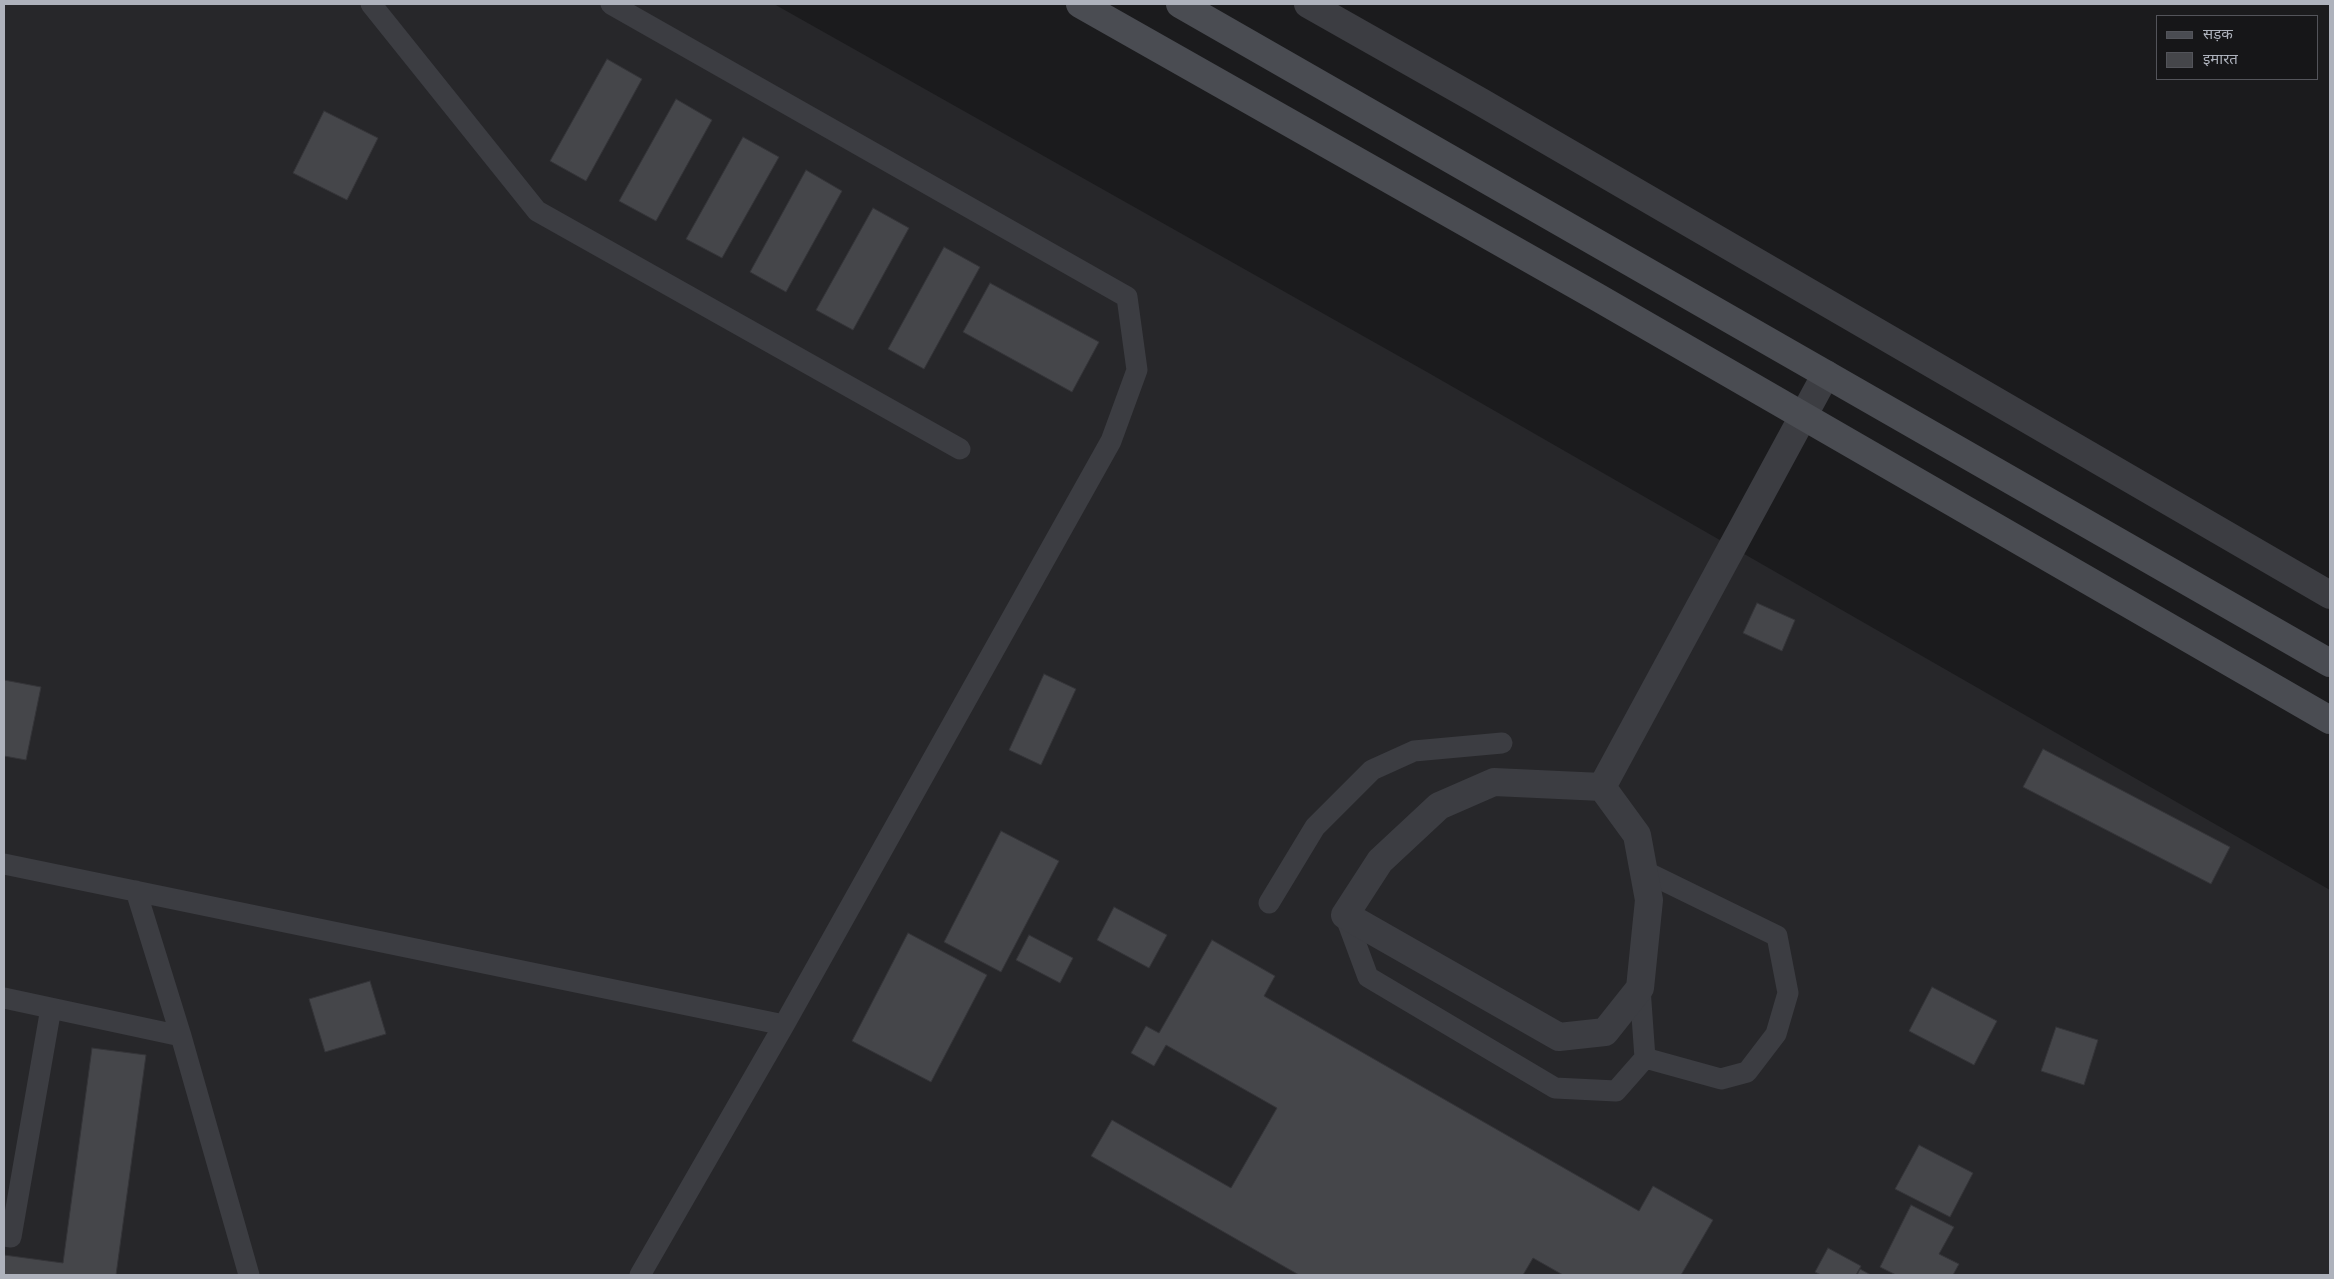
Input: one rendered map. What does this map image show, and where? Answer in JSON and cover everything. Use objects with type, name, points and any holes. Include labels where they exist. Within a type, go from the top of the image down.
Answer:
[{"type":"main road","points":[[1080,4],[1803,416],[2330,720]]},
{"type":"main road","points":[[1180,4],[2330,663]]},
{"type":"street","points":[[1308,4],[2330,595]]},
{"type":"street","points":[[1602,788],[1826,374]]},
{"type":"street","points":[[1494,782],[1602,788],[1637,835],[1649,900],[1640,988],[1605,1032],[1559,1037],[1345,915],[1380,861],[1439,806],[1494,782]]},
{"type":"lane","points":[[371,4],[537,211],[960,449]]},
{"type":"lane","points":[[611,4],[1127,297],[1137,370],[1111,441],[784,1025],[640,1275]]},
{"type":"lane","points":[[1268,903],[1315,827],[1372,770],[1414,751],[1502,743]]},
{"type":"lane","points":[[4,864],[784,1025]]},
{"type":"lane","points":[[1644,871],[1777,936],[1788,993],[1776,1034],[1747,1072],[1720,1079],[1645,1058]]},
{"type":"lane","points":[[136,891],[181,1036],[250,1275]]},
{"type":"lane","points":[[1345,915],[1368,977],[1555,1088],[1616,1090],[1645,1058],[1640,988]]},
{"type":"lane","points":[[4,998],[181,1036]]},
{"type":"lane","points":[[4,1236],[11,1237],[50,1008]]},
{"type":"shaded area","points":[[4,4],[774,4],[1427,372],[2330,890],[2330,1275],[4,1275]]},
{"type":"building","points":[[607,59],[642,79],[586,181],[550,161]]},
{"type":"building","points":[[676,99],[712,120],[656,221],[619,201]]},
{"type":"building","points":[[324,111],[378,138],[347,200],[293,173]]},
{"type":"building","points":[[743,137],[779,157],[722,258],[686,239]]},
{"type":"building","points":[[806,170],[842,191],[786,292],[750,272]]},
{"type":"building","points":[[873,208],[909,228],[853,330],[816,310]]},
{"type":"building","points":[[944,247],[980,267],[924,369],[888,349]]},
{"type":"building","points":[[990,283],[1099,342],[1072,392],[963,332]]},
{"type":"building","points":[[1757,603],[1795,620],[1782,651],[1743,633]]},
{"type":"building","points":[[1044,674],[1076,689],[1041,765],[1009,750]]},
{"type":"building","points":[[4,680],[41,687],[26,760],[4,756]]},
{"type":"building","points":[[2043,749],[2230,847],[2211,884],[2023,787]]},
{"type":"building","points":[[1001,831],[1059,861],[1001,972],[944,942]]},
{"type":"building","points":[[1114,907],[1167,935],[1149,968],[1097,940]]},
{"type":"building","points":[[908,933],[987,975],[931,1082],[852,1041]]},
{"type":"building","points":[[1029,935],[1073,958],[1060,983],[1016,960]]},
{"type":"building","points":[[1212,940],[1275,976],[1264,996],[1639,1211],[1653,1186],[1713,1220],[1681,1275],[1563,1275],[1533,1258],[1523,1275],[1299,1275],[1091,1156],[1112,1120],[1231,1188],[1277,1108],[1166,1045],[1154,1066],[1131,1053],[1146,1026],[1159,1033]]},
{"type":"building","points":[[370,981],[386,1034],[325,1052],[309,999]]},
{"type":"building","points":[[1932,987],[1997,1021],[1974,1065],[1909,1031]]},
{"type":"building","points":[[2056,1027],[2098,1040],[2084,1085],[2041,1071]]},
{"type":"building","points":[[92,1048],[146,1055],[116,1275],[4,1275],[4,1255],[63,1263]]},
{"type":"building","points":[[1919,1145],[1973,1173],[1950,1217],[1895,1189]]},
{"type":"building","points":[[1911,1205],[1954,1227],[1939,1254],[1959,1264],[1953,1275],[1896,1275],[1880,1267]]},
{"type":"building","points":[[1828,1248],[1861,1266],[1856,1275],[1821,1275],[1815,1272]]},
{"type":"building","points":[[1860,1269],[1871,1275],[1857,1275]]}]
